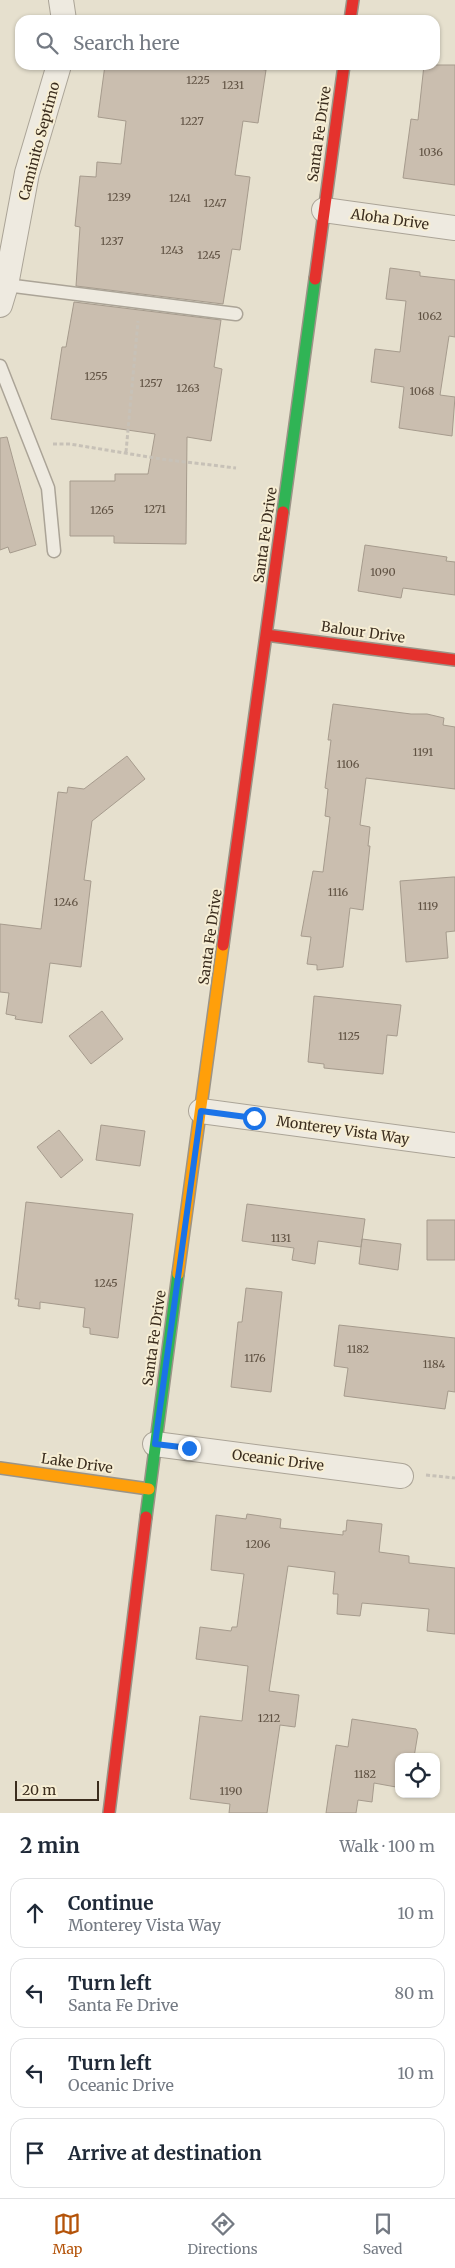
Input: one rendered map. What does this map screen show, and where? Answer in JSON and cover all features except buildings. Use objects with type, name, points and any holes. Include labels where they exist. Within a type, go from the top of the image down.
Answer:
[{"type":"main road","points":[[351,15],[353,0]]},
{"type":"main road","name":"Santa Fe Drive","points":[[110,1813],[149,1488],[343,70]]},
{"type":"main road","name":"Balour Drive","points":[[266,635],[455,660]]},
{"type":"main road","name":"Lake Drive","points":[[0,1468],[149,1488]]},
{"type":"street","points":[[61,0],[63,15]]},
{"type":"street","name":"Caminito Septimo","points":[[3,295],[27,173],[58,70]]},
{"type":"street","name":"Aloha Drive","points":[[324,210],[455,228]]},
{"type":"street","name":"Monterey Vista Way","points":[[201,1111],[455,1145]]},
{"type":"street","name":"Oceanic Drive","points":[[155,1444],[401,1476]]},
{"type":"lane","points":[[3,295],[140,302],[236,314]]},
{"type":"lane","points":[[0,366],[48,488],[54,551]]},
{"type":"path","points":[[126,452],[140,302]]},
{"type":"path","points":[[31,445],[70,444],[161,459],[236,468]]},
{"type":"traffic: fast","points":[[283,512],[315,279]]},
{"type":"traffic: fast","points":[[146,1517],[178,1274]]},
{"type":"traffic: slow","points":[[178,1274],[223,945]]},
{"type":"traffic: slow","points":[[0,1468],[149,1489]]},
{"type":"traffic: jam","points":[[351,15],[353,0]]},
{"type":"traffic: jam","points":[[315,279],[343,70]]},
{"type":"traffic: jam","points":[[223,945],[283,512]]},
{"type":"traffic: jam","points":[[266,635],[455,660]]},
{"type":"traffic: jam","points":[[109,1813],[146,1517]]},
{"type":"route","points":[[189,1448],[155,1444],[201,1111],[254,1118]]}]
